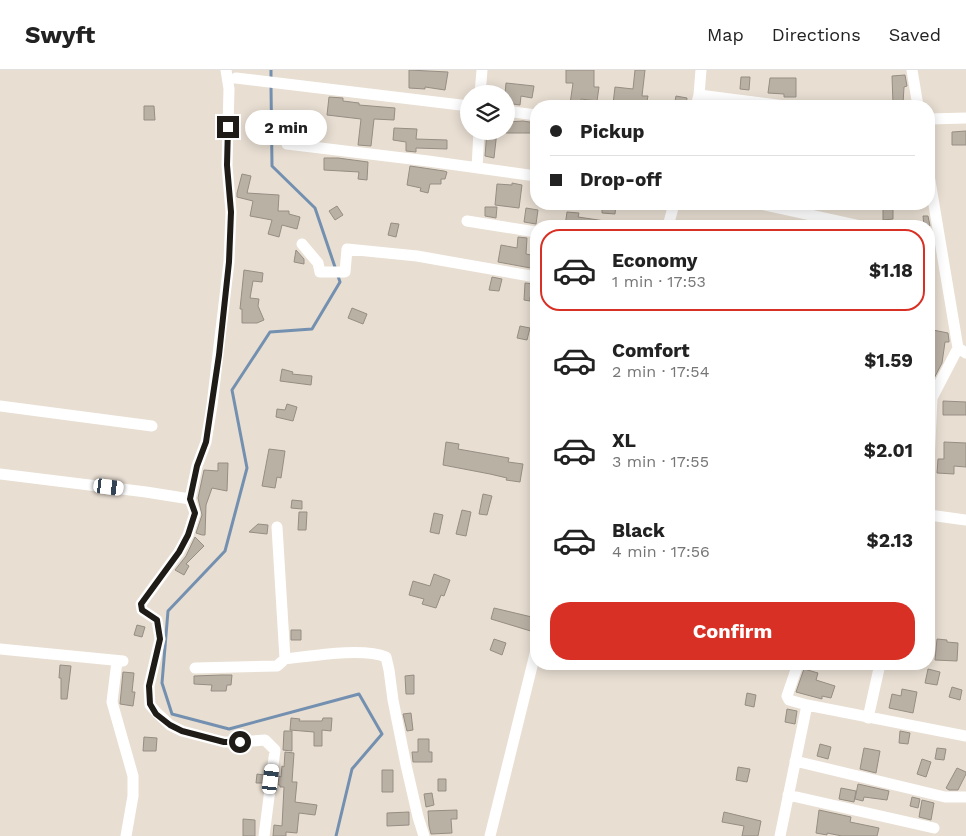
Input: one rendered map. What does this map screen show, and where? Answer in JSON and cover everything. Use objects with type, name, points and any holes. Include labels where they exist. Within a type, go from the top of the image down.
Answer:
[{"type":"street","points":[[226,70],[229,88],[227,165],[231,212],[229,262],[222,331],[206,442],[197,466],[190,499],[195,513],[188,535],[179,552],[141,604],[142,610],[157,620],[160,639],[149,686],[150,704],[156,714],[170,725],[182,731],[224,742],[265,740],[275,750],[264,836]]},
{"type":"street","points":[[481,85],[482,70]]},
{"type":"street","points":[[698,100],[701,70]]},
{"type":"street","points":[[912,70],[917,100]]},
{"type":"street","points":[[236,78],[460,105]]},
{"type":"street","points":[[515,112],[530,114]]},
{"type":"street","points":[[935,119],[966,118]]},
{"type":"street","points":[[477,168],[478,140]]},
{"type":"street","points":[[287,144],[530,175]]},
{"type":"street","points":[[788,210],[833,220]]},
{"type":"street","points":[[467,221],[530,231]]},
{"type":"street","points":[[935,242],[962,350],[935,390]]},
{"type":"street","points":[[302,244],[318,263],[320,272],[345,272],[347,249],[417,256],[530,276]]},
{"type":"street","points":[[0,406],[152,426]]},
{"type":"street","points":[[0,474],[190,499]]},
{"type":"street","points":[[935,516],[966,520]]},
{"type":"street","points":[[277,526],[285,659]]},
{"type":"street","points":[[0,649],[120,661],[112,702],[133,776],[133,796],[126,836]]},
{"type":"street","points":[[195,668],[277,666],[285,659],[342,654],[377,654],[386,658],[406,765],[424,836]]},
{"type":"street","points":[[490,836],[531,670]]},
{"type":"street","points":[[796,670],[788,696],[789,700],[868,718],[966,736]]},
{"type":"street","points":[[868,718],[879,670]]},
{"type":"street","points":[[780,836],[807,705]]},
{"type":"street","points":[[795,761],[945,797],[966,797]]},
{"type":"street","points":[[788,795],[934,828]]},
{"type":"building","points":[[409,70],[448,72],[445,90],[425,87],[425,89],[409,88]]},
{"type":"building","points":[[566,70],[594,70],[594,87],[599,87],[597,100],[571,100],[573,83],[566,83]]},
{"type":"building","points":[[635,70],[645,70],[642,96],[648,96],[647,100],[613,100],[615,87],[633,89]]},
{"type":"building","points":[[905,75],[907,86],[904,87],[903,100],[893,100],[892,76]]},
{"type":"building","points":[[741,77],[750,77],[749,90],[740,89]]},
{"type":"building","points":[[770,78],[796,78],[796,97],[784,97],[784,94],[768,93]]},
{"type":"building","points":[[506,83],[534,86],[532,98],[521,96],[520,105],[515,104],[515,85],[506,85]]},
{"type":"building","points":[[676,96],[687,98],[687,100],[675,100]]},
{"type":"building","points":[[329,97],[343,98],[343,101],[359,103],[359,105],[395,108],[394,120],[374,119],[371,146],[358,145],[361,119],[327,115]]},
{"type":"building","points":[[144,106],[154,106],[155,120],[144,120]]},
{"type":"building","points":[[515,121],[530,122],[530,133],[515,133]]},
{"type":"building","points":[[394,128],[417,129],[416,139],[447,140],[447,149],[416,148],[416,152],[406,151],[406,142],[393,140]]},
{"type":"building","points":[[966,131],[966,145],[952,145],[952,132]]},
{"type":"building","points":[[486,140],[496,140],[494,158],[485,156]]},
{"type":"building","points":[[324,158],[368,162],[367,180],[358,179],[359,172],[324,170]]},
{"type":"building","points":[[410,166],[447,172],[445,179],[441,179],[441,184],[430,184],[428,193],[420,191],[421,188],[407,185]]},
{"type":"building","points":[[242,174],[251,176],[247,193],[279,195],[278,211],[289,211],[289,214],[300,217],[297,229],[282,225],[279,237],[268,234],[272,220],[250,216],[253,201],[237,197]]},
{"type":"building","points":[[512,183],[522,185],[519,208],[495,205],[497,184],[512,185]]},
{"type":"building","points":[[337,206],[343,215],[335,220],[329,211]]},
{"type":"building","points":[[485,207],[497,207],[496,218],[485,216]]},
{"type":"building","points":[[526,208],[538,210],[537,220],[530,220],[530,223],[524,222]]},
{"type":"building","points":[[602,210],[615,210],[615,214],[602,213]]},
{"type":"building","points":[[883,210],[893,210],[893,219],[883,220]]},
{"type":"building","points":[[567,212],[579,213],[578,217],[598,220],[566,220]]},
{"type":"building","points":[[923,216],[928,216],[929,220],[923,220]]},
{"type":"building","points":[[391,223],[399,224],[396,237],[388,235]]},
{"type":"building","points":[[518,237],[527,238],[526,254],[530,255],[530,268],[498,262],[501,245],[517,248]]},
{"type":"building","points":[[296,250],[304,259],[304,264],[294,262]]},
{"type":"building","points":[[244,270],[263,273],[262,282],[253,281],[250,298],[259,299],[258,306],[264,320],[257,323],[242,323],[242,309],[240,309]]},
{"type":"building","points":[[492,277],[502,279],[499,291],[489,290]]},
{"type":"building","points":[[525,283],[530,284],[530,301],[524,300]]},
{"type":"building","points":[[352,308],[367,314],[363,324],[348,318]]},
{"type":"building","points":[[520,326],[530,328],[527,340],[517,338]]},
{"type":"building","points":[[935,330],[948,333],[949,342],[945,342],[942,363],[935,376]]},
{"type":"building","points":[[282,369],[293,372],[292,374],[312,376],[311,385],[280,381]]},
{"type":"building","points":[[943,401],[966,402],[966,415],[943,415]]},
{"type":"building","points":[[287,404],[297,407],[293,421],[276,417],[277,409],[285,410]]},
{"type":"building","points":[[446,442],[459,444],[458,449],[509,458],[508,462],[523,464],[520,482],[443,465]]},
{"type":"building","points":[[944,442],[966,443],[966,467],[954,466],[954,474],[937,473],[938,459],[944,459]]},
{"type":"building","points":[[269,449],[285,451],[281,478],[277,477],[275,488],[262,486]]},
{"type":"building","points":[[218,463],[228,463],[227,491],[212,488],[206,505],[205,535],[202,535],[196,533],[202,515],[198,498],[204,470],[218,471]]},
{"type":"building","points":[[483,494],[492,496],[487,515],[479,514]]},
{"type":"building","points":[[292,500],[302,501],[302,509],[291,508]]},
{"type":"building","points":[[462,510],[471,512],[466,536],[456,534]]},
{"type":"building","points":[[299,512],[307,512],[306,530],[298,530]]},
{"type":"building","points":[[434,513],[443,515],[439,534],[430,532]]},
{"type":"building","points":[[258,524],[268,525],[267,534],[249,532]]},
{"type":"building","points":[[195,537],[204,546],[186,564],[189,566],[184,575],[175,570],[186,556]]},
{"type":"building","points":[[434,574],[450,580],[444,596],[441,595],[436,608],[422,604],[424,599],[409,595],[413,581],[430,586]]},
{"type":"building","points":[[494,608],[530,617],[530,631],[491,619]]},
{"type":"building","points":[[137,625],[145,627],[142,637],[134,635]]},
{"type":"building","points":[[291,630],[301,630],[301,640],[291,640]]},
{"type":"building","points":[[494,639],[506,643],[502,655],[490,650]]},
{"type":"building","points":[[937,639],[958,643],[957,661],[935,660]]},
{"type":"building","points":[[60,665],[71,666],[67,699],[61,699]]},
{"type":"building","points":[[804,670],[818,673],[816,680],[835,686],[831,698],[822,696],[822,699],[796,692]]},
{"type":"building","points":[[928,670],[940,672],[937,685],[925,683]]},
{"type":"building","points":[[123,672],[134,673],[132,692],[135,692],[133,706],[120,704]]},
{"type":"building","points":[[232,675],[231,685],[227,685],[226,691],[211,691],[212,685],[194,684],[194,676]]},
{"type":"building","points":[[414,675],[414,694],[406,694],[405,676]]},
{"type":"building","points":[[952,687],[962,690],[960,700],[949,697]]},
{"type":"building","points":[[902,689],[917,692],[913,713],[889,708],[892,694],[901,696]]},
{"type":"building","points":[[747,693],[756,695],[754,707],[745,705]]},
{"type":"building","points":[[787,709],[797,711],[795,724],[785,722]]},
{"type":"building","points":[[411,713],[413,730],[407,731],[403,714]]},
{"type":"building","points":[[291,718],[300,719],[299,721],[322,721],[323,718],[332,718],[331,731],[322,730],[322,746],[314,746],[314,732],[290,730]]},
{"type":"building","points":[[284,731],[292,731],[292,751],[283,750]]},
{"type":"building","points":[[900,731],[910,733],[908,744],[899,743]]},
{"type":"building","points":[[144,737],[157,738],[156,751],[143,751]]},
{"type":"building","points":[[418,739],[429,739],[429,752],[432,752],[432,762],[413,762],[412,752],[418,752]]},
{"type":"building","points":[[820,744],[831,747],[828,759],[817,756]]},
{"type":"building","points":[[864,748],[880,751],[876,773],[860,769]]},
{"type":"building","points":[[937,748],[946,749],[944,760],[935,759]]},
{"type":"building","points":[[285,752],[294,753],[292,782],[297,782],[295,802],[317,805],[315,815],[299,813],[297,833],[286,832],[286,836],[273,836],[274,825],[282,826],[284,787],[278,785],[282,766],[284,767]]},
{"type":"building","points":[[922,759],[931,762],[926,777],[917,774]]},
{"type":"building","points":[[738,767],[750,769],[747,782],[736,780]]},
{"type":"building","points":[[957,768],[966,772],[966,774],[958,790],[949,790],[946,788]]},
{"type":"building","points":[[382,770],[393,770],[393,792],[382,792]]},
{"type":"building","points":[[257,774],[264,775],[263,783],[256,783]]},
{"type":"building","points":[[438,779],[446,779],[446,791],[438,791]]},
{"type":"building","points":[[858,784],[889,791],[887,800],[864,797],[863,801],[855,799]]},
{"type":"building","points":[[841,788],[856,791],[854,802],[839,799]]},
{"type":"building","points":[[432,793],[434,805],[426,807],[424,794]]},
{"type":"building","points":[[912,797],[920,799],[918,808],[910,806]]},
{"type":"building","points":[[922,800],[934,803],[931,820],[919,817]]},
{"type":"building","points":[[457,810],[457,819],[451,819],[452,833],[431,834],[428,811]]},
{"type":"building","points":[[819,810],[851,817],[850,822],[879,828],[877,836],[842,836],[816,833]]},
{"type":"building","points":[[409,812],[409,825],[387,826],[387,813]]},
{"type":"building","points":[[724,812],[761,821],[758,836],[742,836],[744,826],[722,822]]},
{"type":"building","points":[[243,819],[255,820],[255,836],[243,836]]},
{"type":"waterway","points":[[271,70],[271,79]]},
{"type":"waterway","points":[[271,86],[272,166],[315,208],[336,270]]},
{"type":"waterway","points":[[336,836],[352,769],[382,734],[359,694],[229,729],[172,714],[162,683],[168,611],[225,551],[247,468],[232,390],[270,332],[312,329],[340,282],[338,276]]},
{"type":"route","points":[[228,127],[227,165],[231,212],[229,262],[219,355],[206,442],[197,466],[190,499],[195,513],[188,535],[179,552],[172,559],[141,604],[142,610],[157,620],[160,639],[149,686],[150,704],[156,714],[170,725],[182,731],[224,742],[240,742]]}]
